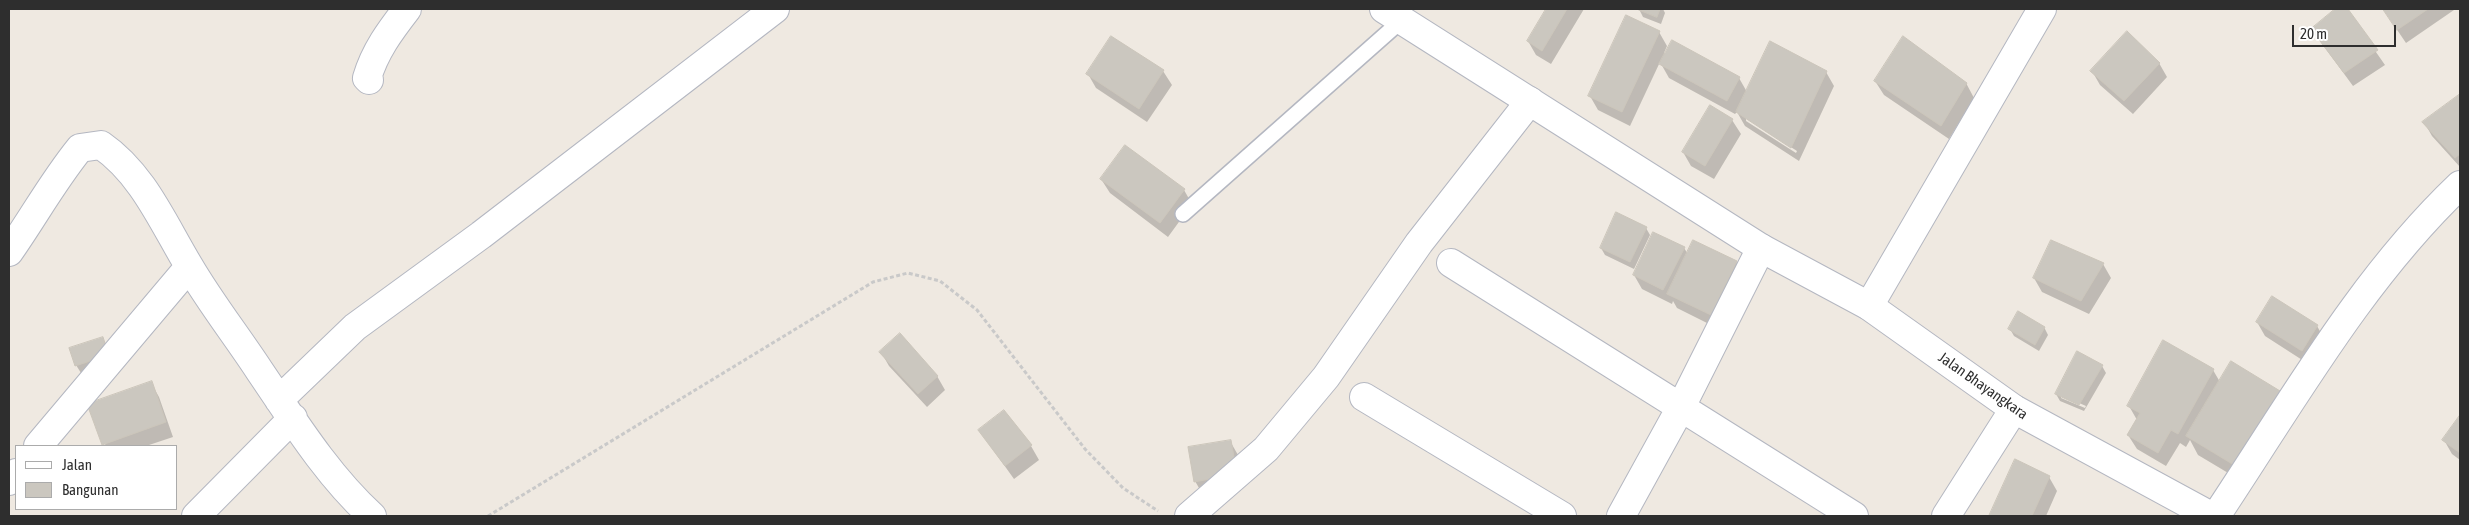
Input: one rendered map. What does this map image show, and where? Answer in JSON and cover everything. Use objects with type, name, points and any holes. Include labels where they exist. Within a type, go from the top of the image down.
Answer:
[{"type":"street","points":[[369,80],[367,78],[372,63],[382,42],[407,9]]},
{"type":"street","points":[[1870,306],[2042,9]]},
{"type":"street","points":[[196,516],[355,327],[481,234],[766,11]]},
{"type":"street","name":"Jalan Bhayangkara","points":[[1393,14],[1761,248],[1870,306],[2014,409],[2211,516]]},
{"type":"street","points":[[1189,516],[1266,449],[1320,384],[1418,243],[1530,101]]},
{"type":"street","points":[[9,252],[36,214],[58,175],[80,148],[101,145],[118,157],[142,186],[190,268],[286,409],[351,498],[372,516]]},
{"type":"street","points":[[2216,516],[2372,282],[2440,204],[2460,185]]},
{"type":"street","points":[[1621,516],[1681,407],[1761,248]]},
{"type":"street","points":[[1450,263],[1854,516]]},
{"type":"street","points":[[39,445],[190,268]]},
{"type":"street","points":[[1364,397],[1562,516]]},
{"type":"street","points":[[1946,516],[2014,409]]},
{"type":"lane","points":[[1183,214],[1393,14]]},
{"type":"path","points":[[488,516],[873,282],[908,273],[940,281],[977,310],[1085,449],[1123,488],[1166,516]]},
{"type":"building","points":[[1546,9],[1567,9],[1542,51],[1527,41]]},
{"type":"building","points":[[1637,9],[1660,9],[1657,17]]},
{"type":"building","points":[[2335,9],[2348,9],[2378,50],[2344,73],[2311,29]]},
{"type":"building","points":[[2383,9],[2428,9],[2397,30]]},
{"type":"building","points":[[1626,15],[1660,31],[1622,112],[1588,96]]},
{"type":"building","points":[[2127,31],[2160,63],[2124,101],[2090,71]]},
{"type":"building","points":[[1111,36],[1164,70],[1139,109],[1086,74]]},
{"type":"building","points":[[1903,36],[1967,83],[1941,126],[1874,81]]},
{"type":"building","points":[[1672,40],[1740,77],[1727,101],[1659,64]]},
{"type":"building","points":[[1770,41],[1827,71],[1791,148],[1736,112]]},
{"type":"building","points":[[2460,94],[2460,154],[2455,158],[2422,122]]},
{"type":"building","points":[[1710,105],[1733,119],[1705,166],[1682,152]]},
{"type":"building","points":[[1125,145],[1185,189],[1160,223],[1100,179]]},
{"type":"building","points":[[1616,212],[1647,227],[1630,262],[1600,248]]},
{"type":"building","points":[[1653,232],[1685,247],[1663,290],[1633,275]]},
{"type":"building","points":[[1693,240],[1737,261],[1711,315],[1667,294]]},
{"type":"building","points":[[2051,240],[2104,263],[2081,301],[2033,278]]},
{"type":"building","points":[[2272,296],[2318,325],[2302,351],[2256,322]]},
{"type":"building","points":[[2018,311],[2045,327],[2035,345],[2008,329]]},
{"type":"building","points":[[900,333],[938,376],[918,394],[879,352]]},
{"type":"building","points":[[103,337],[109,355],[75,366],[69,348]]},
{"type":"building","points":[[2163,340],[2214,369],[2178,434],[2171,430],[2158,453],[2127,435],[2140,413],[2127,406]]},
{"type":"building","points":[[2077,351],[2103,365],[2079,405],[2055,394]]},
{"type":"building","points":[[2231,361],[2285,394],[2239,468],[2186,436]]},
{"type":"building","points":[[152,381],[166,422],[102,445],[87,404]]},
{"type":"building","points":[[1004,410],[1032,445],[1005,466],[978,430]]},
{"type":"building","points":[[2460,415],[2460,453],[2442,440]]},
{"type":"building","points":[[1231,440],[1237,474],[1194,482],[1188,447]]},
{"type":"building","points":[[2015,459],[2050,476],[2032,516],[1989,516]]}]
